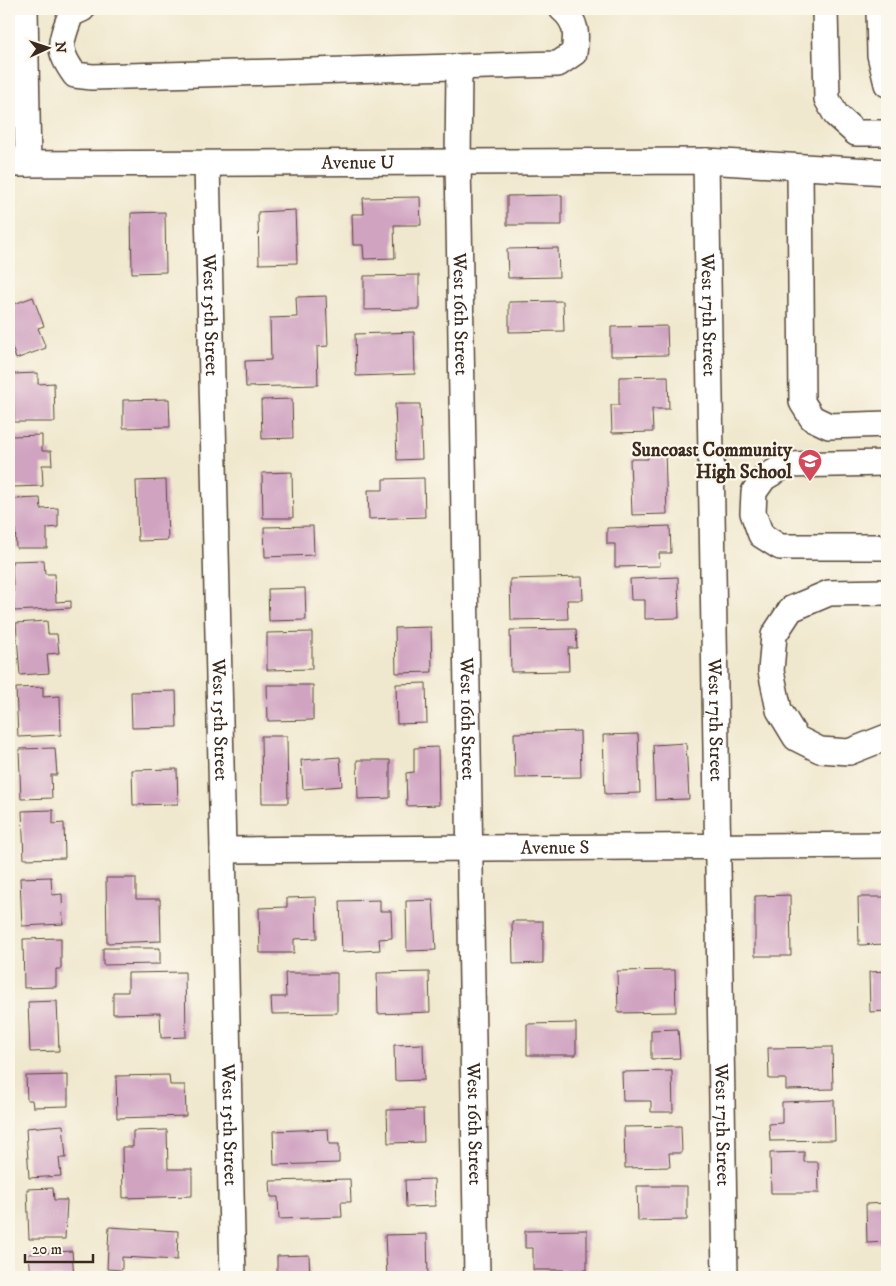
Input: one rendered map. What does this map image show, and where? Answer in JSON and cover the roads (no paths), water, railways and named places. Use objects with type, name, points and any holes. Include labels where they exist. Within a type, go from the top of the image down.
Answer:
[{"type":"street","points":[[18,164],[24,9]]},
{"type":"street","points":[[82,9],[71,14],[62,38],[63,58],[75,75],[92,77],[558,64],[574,52],[577,35],[573,18],[562,9]]},
{"type":"street","points":[[825,9],[827,99],[836,115],[856,133],[887,133]]},
{"type":"street","points":[[879,9],[880,55],[887,84]]},
{"type":"street","name":"West 16th Street","points":[[459,68],[458,162],[477,1277]]},
{"type":"street","name":"Avenue U","points":[[18,164],[706,161],[887,172]]},
{"type":"street","name":"West 17th Street","points":[[706,161],[725,1277]]},
{"type":"street","name":"West 15th Street","points":[[207,164],[233,1277]]},
{"type":"street","points":[[800,167],[802,402],[812,418],[829,426],[887,424]]},
{"type":"street","points":[[887,463],[786,465],[764,478],[754,492],[753,513],[761,535],[780,547],[887,547]]},
{"type":"street","points":[[887,592],[829,594],[791,609],[774,635],[771,671],[779,710],[796,738],[820,750],[849,752],[887,737]]},
{"type":"street","name":"Avenue S","points":[[223,850],[887,845]]},
{"type":"place","name":"Suncoast Community High School","points":[[810,482]]}]
